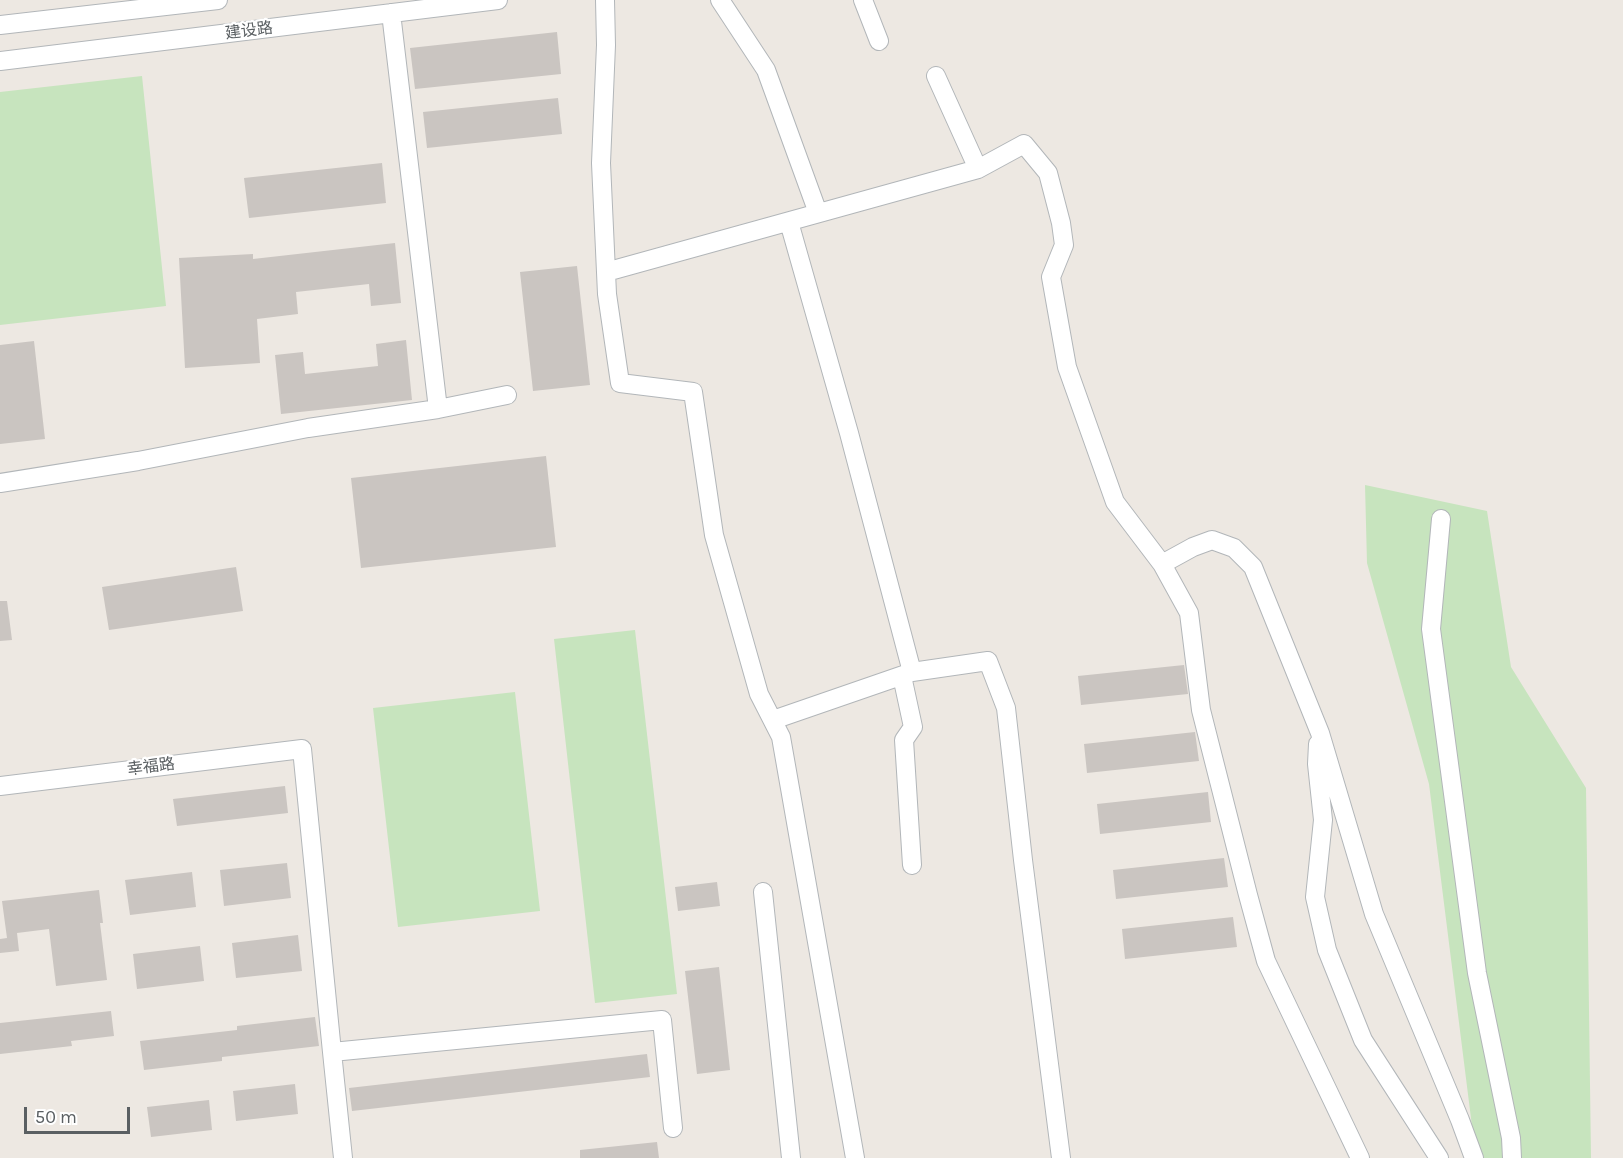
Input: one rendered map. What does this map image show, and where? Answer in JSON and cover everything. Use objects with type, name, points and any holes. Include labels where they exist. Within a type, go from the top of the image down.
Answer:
[{"type":"street","points":[[0,25],[218,0]]},
{"type":"street","name":"建设路","points":[[0,61],[498,0]]},
{"type":"street","points":[[605,0],[606,45],[601,164],[606,273],[620,383],[693,392],[714,535],[759,694],[781,737],[855,1158]]},
{"type":"street","points":[[720,0],[766,70],[818,213]]},
{"type":"street","points":[[863,0],[879,41]]},
{"type":"street","points":[[391,14],[438,409]]},
{"type":"street","points":[[936,76],[978,169]]},
{"type":"street","points":[[606,273],[978,169],[1024,144],[1048,173],[1061,223],[1064,245],[1052,277],[1067,367],[1115,502],[1162,564],[1189,613],[1201,710],[1266,961],[1360,1158]]},
{"type":"street","points":[[789,222],[849,433],[907,674],[913,727],[904,740],[912,865]]},
{"type":"street","points":[[0,483],[138,461],[308,428],[438,409],[507,395]]},
{"type":"street","points":[[1441,519],[1431,629],[1478,974],[1511,1138],[1512,1158]]},
{"type":"street","points":[[1162,564],[1193,547],[1212,540],[1234,549],[1253,567],[1320,733],[1374,914],[1474,1158]]},
{"type":"street","points":[[773,720],[907,674],[988,661],[1006,708],[1061,1158]]},
{"type":"street","points":[[1320,733],[1317,764],[1323,820],[1315,897],[1327,950],[1363,1040],[1439,1158]]},
{"type":"street","name":"幸福路","points":[[0,786],[302,749],[332,1052]]},
{"type":"street","points":[[763,892],[791,1158]]},
{"type":"street","points":[[343,1158],[332,1052],[662,1020],[673,1128]]},
{"type":"green space","points":[[142,76],[166,306],[0,325],[0,92]]},
{"type":"green space","points":[[1365,485],[1487,511],[1511,667],[1586,788],[1591,1158],[1476,1158],[1429,784],[1367,563]]},
{"type":"green space","points":[[635,630],[677,994],[595,1003],[554,639]]},
{"type":"green space","points":[[515,692],[540,911],[398,927],[373,708]]},
{"type":"building","points":[[557,32],[561,74],[415,89],[410,48]]},
{"type":"building","points":[[558,98],[562,134],[427,148],[423,112]]},
{"type":"building","points":[[382,163],[386,203],[249,218],[244,178]]},
{"type":"building","points":[[395,243],[401,303],[371,306],[369,284],[296,292],[298,314],[257,319],[260,363],[185,368],[179,258],[253,254],[253,259]]},
{"type":"building","points":[[577,266],[590,385],[533,391],[520,272]]},
{"type":"building","points":[[406,340],[412,400],[281,414],[275,355],[303,352],[305,374],[378,366],[376,344]]},
{"type":"building","points":[[34,341],[45,439],[0,444],[0,345]]},
{"type":"building","points":[[546,456],[556,547],[361,568],[351,478]]},
{"type":"building","points":[[236,567],[243,611],[109,630],[102,587]]},
{"type":"building","points":[[0,601],[7,601],[12,640],[0,641]]},
{"type":"building","points":[[1184,665],[1188,694],[1081,705],[1078,676]]},
{"type":"building","points":[[1195,732],[1199,761],[1087,773],[1084,744]]},
{"type":"building","points":[[285,786],[288,813],[177,826],[173,799]]},
{"type":"building","points":[[1208,792],[1211,822],[1100,834],[1097,804]]},
{"type":"building","points":[[1224,858],[1228,887],[1116,899],[1113,870]]},
{"type":"building","points":[[287,863],[291,898],[224,906],[220,870]]},
{"type":"building","points":[[192,872],[196,907],[130,915],[125,880]]},
{"type":"building","points":[[717,882],[720,906],[678,911],[675,887]]},
{"type":"building","points":[[99,890],[103,923],[100,923],[107,980],[56,986],[49,929],[17,933],[19,951],[0,953],[0,939],[7,938],[2,901]]},
{"type":"building","points":[[1233,917],[1237,947],[1125,959],[1122,929]]},
{"type":"building","points":[[298,935],[302,971],[236,978],[232,943]]},
{"type":"building","points":[[200,946],[204,981],[137,989],[133,954]]},
{"type":"building","points":[[719,967],[730,1070],[697,1074],[685,971]]},
{"type":"building","points":[[111,1011],[114,1036],[71,1041],[72,1046],[0,1054],[0,1023]]},
{"type":"building","points":[[315,1017],[319,1046],[222,1057],[222,1061],[144,1070],[140,1041],[237,1030],[237,1026]]},
{"type":"building","points":[[647,1054],[650,1077],[352,1111],[349,1088]]},
{"type":"building","points":[[295,1084],[298,1114],[236,1121],[233,1091]]},
{"type":"building","points":[[209,1100],[212,1130],[151,1137],[147,1107]]},
{"type":"building","points":[[657,1142],[659,1158],[580,1158],[580,1150]]}]
